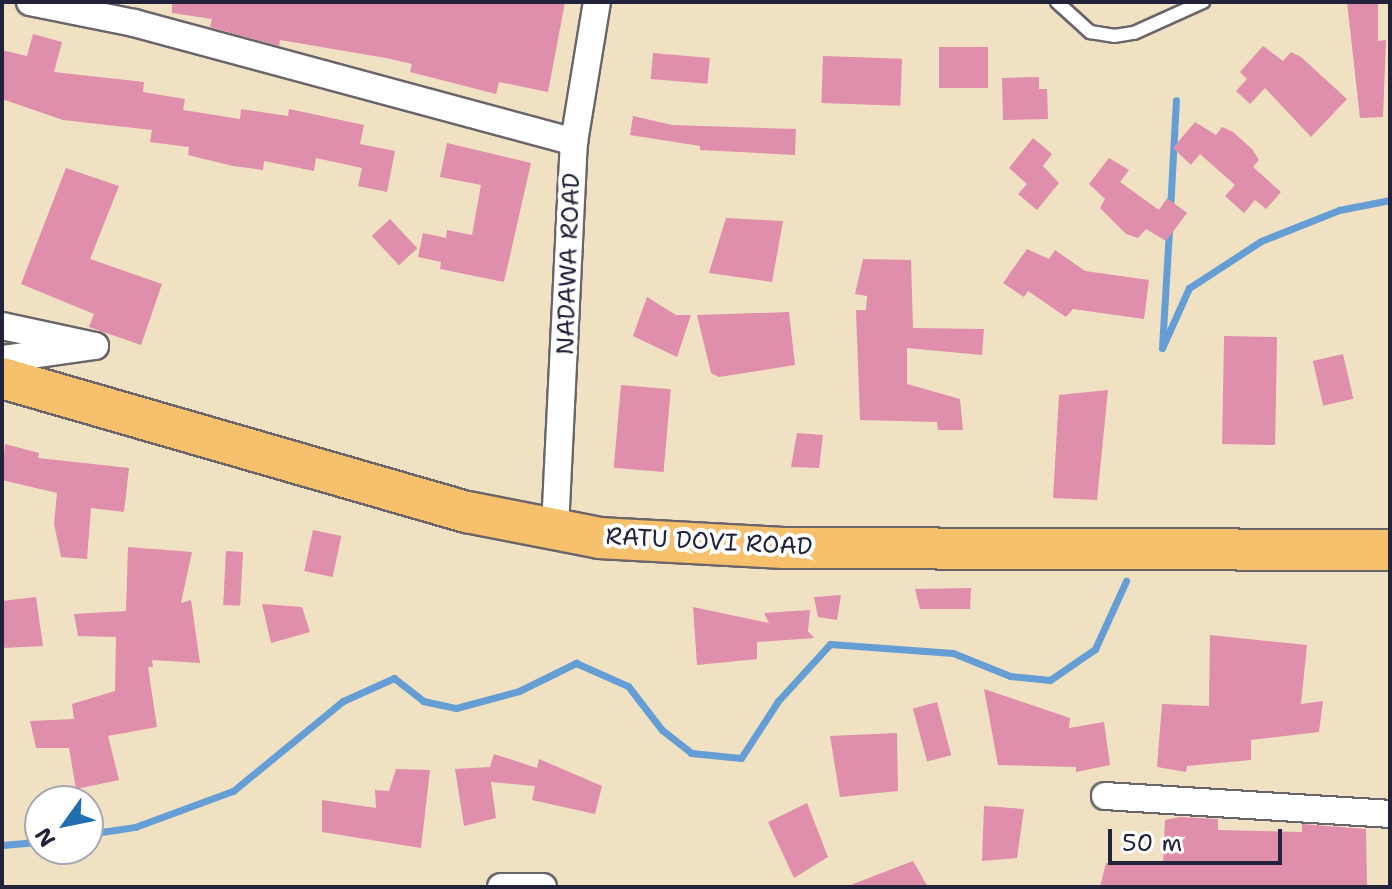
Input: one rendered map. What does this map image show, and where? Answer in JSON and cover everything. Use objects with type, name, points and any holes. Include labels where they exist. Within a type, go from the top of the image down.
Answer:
[{"type":"main road","name":"RATU DOVI ROAD","points":[[2,378],[467,512],[647,543],[784,548],[1390,550]]},
{"type":"street","points":[[30,2],[134,23],[574,142]]},
{"type":"street","name":"NADAWA ROAD","points":[[555,528],[574,142],[597,2]]},
{"type":"street","points":[[2,326],[95,346],[2,359]]},
{"type":"street","points":[[1105,796],[1390,814]]},
{"type":"street","points":[[501,887],[543,887]]},
{"type":"lane","points":[[1057,2],[1090,32],[1114,36],[1134,33],[1203,2]]},
{"type":"building","points":[[172,2],[565,2],[548,92],[499,82],[496,94],[410,72],[412,64],[280,40],[279,46],[210,27],[212,19],[172,13]]},
{"type":"building","points":[[1347,2],[1378,2],[1378,41],[1386,40],[1383,117],[1360,118]]},
{"type":"building","points":[[33,34],[62,42],[54,72],[144,82],[143,92],[185,99],[183,110],[240,119],[241,109],[288,116],[289,109],[364,125],[360,144],[395,151],[387,192],[358,186],[362,168],[316,158],[314,171],[264,161],[263,170],[233,166],[188,155],[189,147],[150,142],[152,130],[63,120],[2,99],[2,50],[27,56]]},
{"type":"building","points":[[1263,46],[1283,61],[1291,52],[1301,57],[1347,99],[1311,137],[1265,88],[1250,104],[1236,91],[1247,79],[1240,72]]},
{"type":"building","points":[[939,47],[988,47],[988,88],[939,88]]},
{"type":"building","points":[[653,53],[710,58],[708,84],[651,79]]},
{"type":"building","points":[[823,56],[902,59],[900,106],[821,103]]},
{"type":"building","points":[[1039,77],[1039,89],[1047,89],[1048,119],[1003,120],[1002,78]]},
{"type":"building","points":[[633,116],[672,125],[796,129],[795,155],[700,150],[700,146],[630,135]]},
{"type":"building","points":[[1195,122],[1216,135],[1222,127],[1233,132],[1252,149],[1259,160],[1253,167],[1281,192],[1266,209],[1255,200],[1244,213],[1225,196],[1235,185],[1200,154],[1191,165],[1173,148]]},
{"type":"building","points":[[1033,138],[1052,154],[1043,166],[1059,183],[1037,210],[1018,194],[1027,184],[1009,168]]},
{"type":"building","points":[[447,143],[531,163],[504,282],[440,269],[441,262],[418,257],[423,233],[446,238],[447,230],[472,235],[481,185],[440,177]]},
{"type":"building","points":[[1109,158],[1129,170],[1120,182],[1159,210],[1167,198],[1187,213],[1166,241],[1146,229],[1138,238],[1126,234],[1100,208],[1105,199],[1089,184]]},
{"type":"building","points":[[66,168],[119,186],[90,259],[162,284],[141,345],[89,327],[94,314],[21,284]]},
{"type":"building","points":[[726,218],[783,221],[772,282],[709,273]]},
{"type":"building","points":[[390,219],[417,248],[399,265],[372,236]]},
{"type":"building","points":[[1027,249],[1049,259],[1055,250],[1085,271],[1149,280],[1144,319],[1073,309],[1066,317],[1028,291],[1024,297],[1003,283]]},
{"type":"building","points":[[863,259],[911,260],[913,328],[984,329],[982,355],[907,348],[907,384],[960,399],[963,430],[938,430],[937,422],[860,420],[856,310],[866,310],[867,296],[855,294]]},
{"type":"building","points":[[647,297],[676,315],[691,315],[677,357],[633,336]]},
{"type":"building","points":[[789,312],[795,365],[719,377],[711,373],[697,315]]},
{"type":"building","points":[[1224,336],[1277,337],[1275,445],[1222,444]]},
{"type":"building","points":[[1343,354],[1353,399],[1323,406],[1313,361]]},
{"type":"building","points":[[621,385],[671,389],[664,472],[614,468]]},
{"type":"building","points":[[1108,390],[1097,500],[1053,498],[1059,395]]},
{"type":"building","points":[[797,433],[823,435],[819,468],[791,467]]},
{"type":"building","points":[[5,444],[39,453],[38,458],[129,468],[124,512],[91,508],[87,559],[61,557],[54,524],[57,493],[2,480]]},
{"type":"building","points":[[313,530],[341,536],[333,577],[304,571]]},
{"type":"building","points":[[128,547],[192,552],[181,603],[191,600],[200,663],[152,660],[153,667],[148,667],[157,727],[108,736],[119,780],[75,785],[69,748],[36,748],[30,721],[74,719],[72,704],[115,691],[116,637],[78,636],[74,614],[126,611]]},
{"type":"building","points":[[226,551],[243,552],[240,606],[223,605]]},
{"type":"building","points":[[971,588],[970,609],[920,609],[915,589]]},
{"type":"building","points":[[841,595],[837,620],[818,617],[814,597]]},
{"type":"building","points":[[36,597],[43,646],[2,648],[2,601]]},
{"type":"building","points":[[262,604],[302,607],[310,632],[271,643]]},
{"type":"building","points":[[693,607],[769,623],[764,613],[810,610],[808,631],[814,638],[757,642],[757,659],[697,665]]},
{"type":"building","points":[[1210,635],[1307,645],[1301,704],[1323,701],[1319,732],[1251,740],[1251,760],[1187,766],[1186,772],[1157,767],[1162,704],[1209,706]]},
{"type":"building","points":[[984,689],[1070,718],[1069,728],[1104,722],[1110,765],[1076,772],[1076,767],[998,765]]},
{"type":"building","points":[[937,702],[951,755],[927,762],[913,708]]},
{"type":"building","points":[[897,733],[898,791],[840,797],[830,736]]},
{"type":"building","points":[[494,754],[537,768],[539,759],[602,786],[595,814],[532,800],[535,786],[491,782],[496,818],[464,826],[455,769],[490,767]]},
{"type":"building","points":[[396,769],[430,770],[421,848],[322,832],[322,800],[376,808],[375,790],[389,791]]},
{"type":"building","points":[[807,803],[828,857],[794,878],[768,822]]},
{"type":"building","points":[[984,806],[1024,809],[1017,858],[982,861]]},
{"type":"building","points":[[1180,817],[1218,819],[1218,830],[1302,832],[1302,824],[1366,829],[1367,887],[1100,887],[1106,863],[1163,865],[1165,820]]},
{"type":"building","points":[[913,861],[928,887],[848,886]]},
{"type":"waterway","points":[[1170,210],[1176,100]]},
{"type":"waterway","points":[[1169,230],[1162,348],[1189,288],[1261,241],[1339,210],[1390,200]]},
{"type":"waterway","points":[[104,832],[135,827],[233,791],[343,701],[394,678],[423,701],[456,708],[519,691],[576,663],[628,686],[662,730],[691,753],[741,758],[778,701],[830,644],[953,653],[1010,676],[1050,680],[1095,649],[1126,581]]},
{"type":"waterway","points":[[2,845],[24,843]]}]
